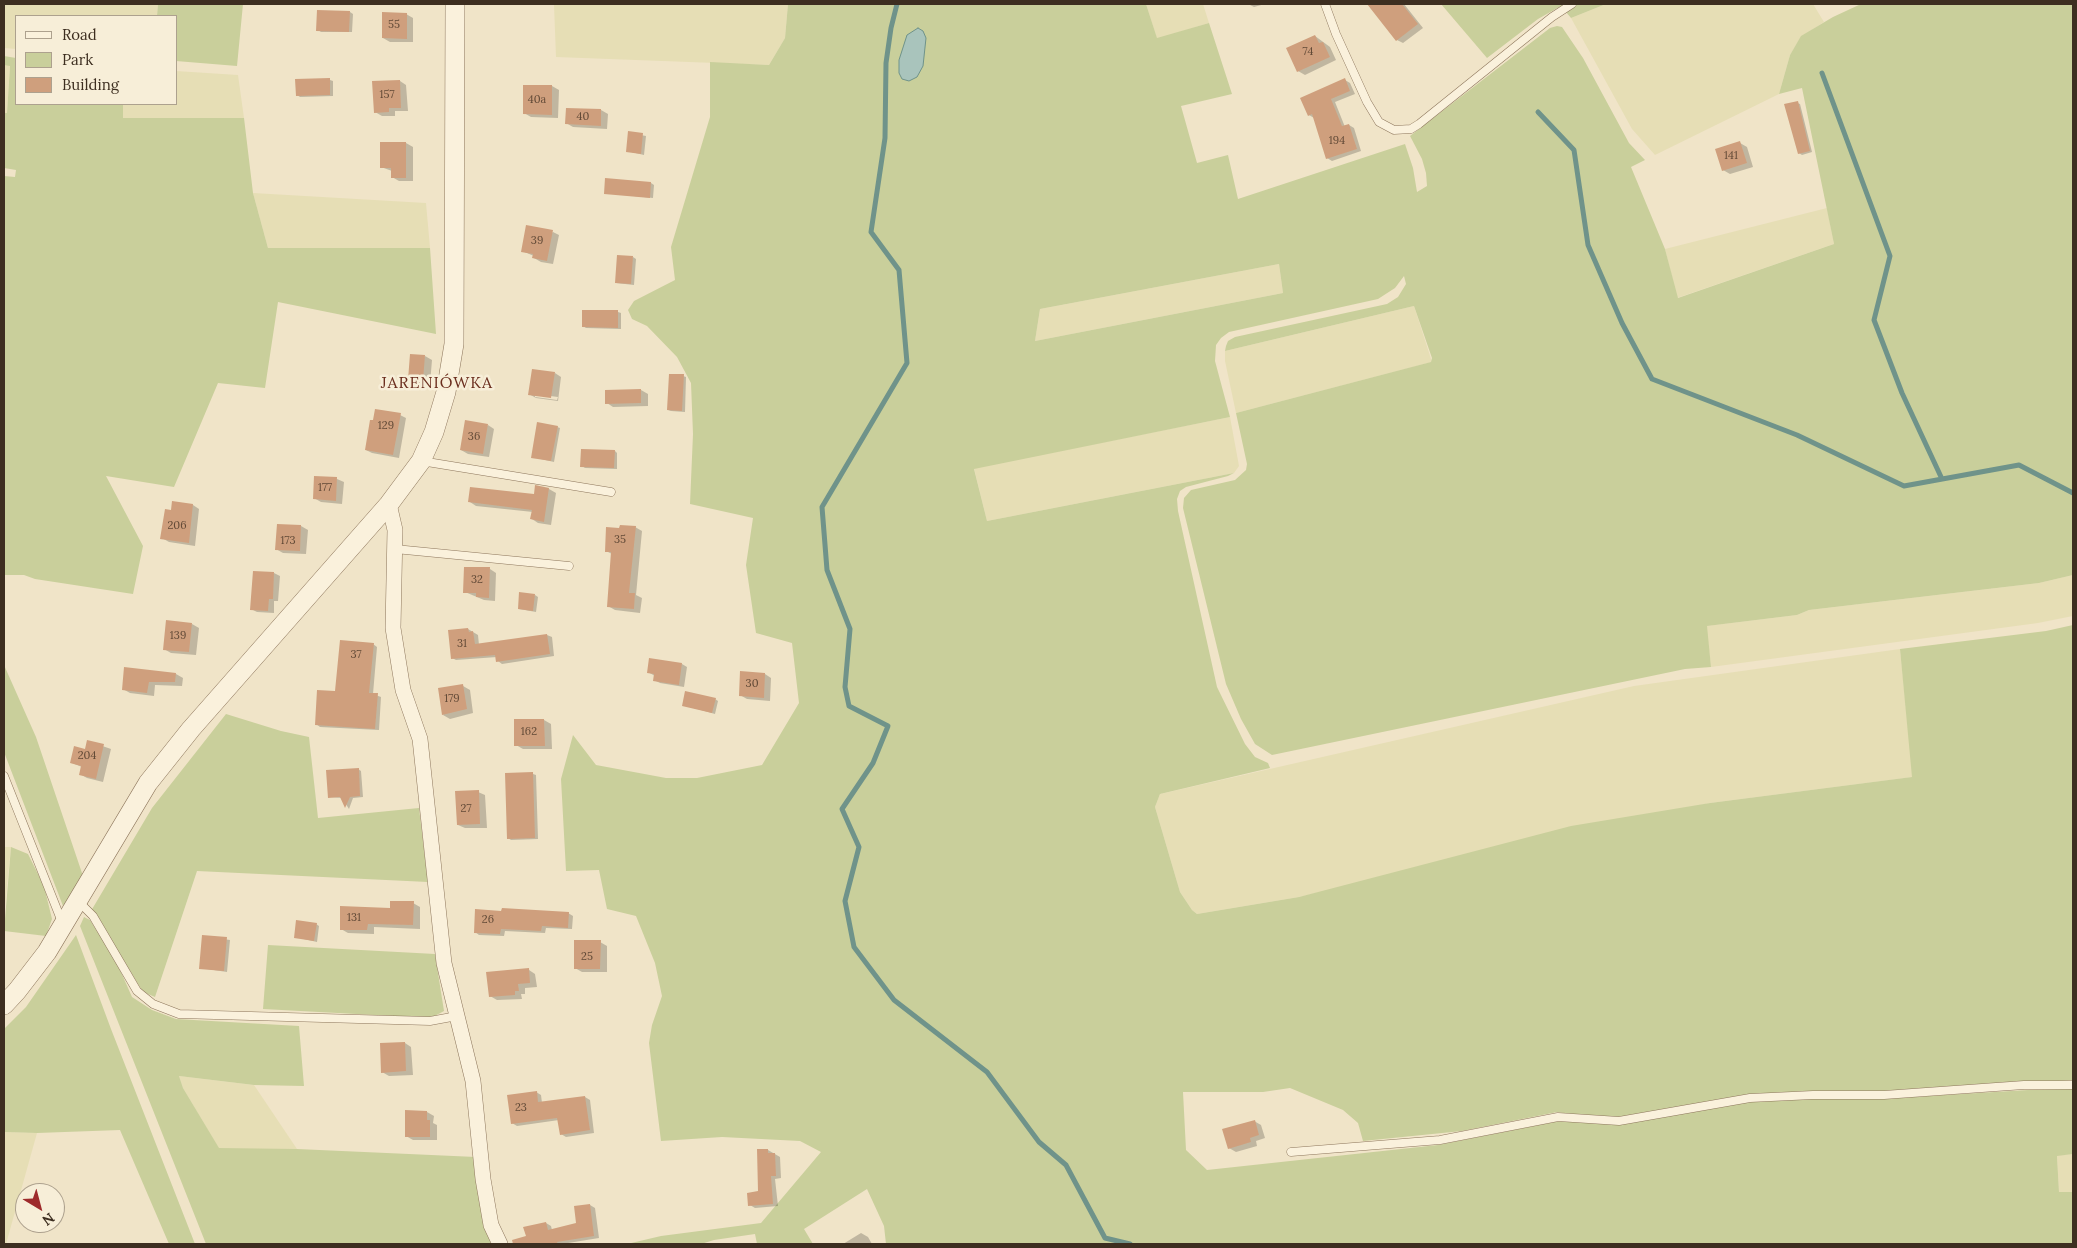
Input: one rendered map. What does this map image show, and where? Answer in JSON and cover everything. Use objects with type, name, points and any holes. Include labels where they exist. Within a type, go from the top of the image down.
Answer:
[{"type":"street","points":[[4,1005],[47,952],[148,783],[191,729],[389,504],[421,461],[434,432],[441,408],[454,344],[455,4]]},
{"type":"street","points":[[389,504],[395,530],[393,628],[403,690],[420,739],[444,963],[473,1081],[483,1179],[491,1225],[500,1244]]},
{"type":"lane","points":[[1325,4],[1336,34],[1367,102],[1379,122],[1394,130],[1411,129],[1419,124],[1545,23],[1572,4]]},
{"type":"lane","points":[[421,461],[611,492]]},
{"type":"lane","points":[[395,549],[568,566]]},
{"type":"lane","points":[[4,776],[63,924]]},
{"type":"lane","points":[[77,900],[93,916],[137,991],[154,1004],[179,1014],[430,1021],[457,1016]]},
{"type":"lane","points":[[1291,1152],[1440,1140],[1551,1118],[1619,1121],[1750,1098],[1813,1095],[1884,1095],[2024,1086],[2073,1085]]},
{"type":"shaded area","points":[[4,4],[158,4],[157,15],[15,15],[15,49],[4,48]]},
{"type":"shaded area","points":[[788,4],[785,38],[769,65],[556,57],[554,5]]},
{"type":"shaded area","points":[[1146,4],[1203,4],[1209,23],[1157,39]]},
{"type":"shaded area","points":[[1606,4],[1813,4],[1824,22],[1801,37],[1790,55],[1779,94],[1655,155],[1632,129],[1571,18]]},
{"type":"shaded area","points":[[4,65],[10,65],[7,114],[4,113]]},
{"type":"shaded area","points":[[178,71],[238,75],[244,118],[122,118],[123,105],[178,105]]},
{"type":"shaded area","points":[[253,193],[426,203],[430,248],[268,248]]},
{"type":"shaded area","points":[[1827,208],[1834,244],[1677,298],[1665,249]]},
{"type":"shaded area","points":[[1279,264],[1283,293],[1035,341],[1040,309]]},
{"type":"shaded area","points":[[1414,306],[1432,362],[1236,413],[1225,361],[1225,351]]},
{"type":"shaded area","points":[[1230,417],[1239,466],[1234,473],[987,521],[974,468]]},
{"type":"shaded area","points":[[2073,575],[2073,616],[2038,623],[1711,667],[1706,626],[1797,615],[1809,610],[2039,583]]},
{"type":"shaded area","points":[[1900,649],[1913,777],[1710,803],[1299,897],[1197,914],[1192,910],[1180,892],[1155,807],[1160,794],[1634,686]]},
{"type":"shaded area","points":[[4,847],[11,847],[4,917]]},
{"type":"shaded area","points":[[179,1076],[254,1085],[297,1149],[219,1149],[183,1088]]},
{"type":"shaded area","points":[[4,1132],[37,1133],[23,1183],[15,1183],[15,1212],[6,1244],[4,1244]]},
{"type":"shaded area","points":[[2073,1154],[2073,1192],[2059,1192],[2057,1155]]},
{"type":"green space","points":[[158,4],[243,4],[237,66],[178,61],[178,15],[157,15]]},
{"type":"green space","points":[[788,4],[1146,4],[1157,38],[1209,23],[1232,94],[1181,106],[1197,163],[1228,155],[1238,199],[1405,144],[1413,168],[1417,192],[1427,186],[1426,173],[1422,159],[1410,136],[1550,28],[1562,27],[1583,58],[1629,143],[1645,160],[1631,167],[1665,249],[1678,298],[1834,244],[1802,88],[1779,94],[1790,55],[1801,36],[1833,17],[1861,4],[2073,4],[2073,575],[2039,583],[1809,610],[1797,615],[1707,626],[1711,667],[1685,669],[1272,755],[1255,744],[1241,719],[1226,684],[1183,508],[1184,498],[1191,490],[1235,480],[1246,470],[1247,464],[1236,413],[1431,362],[1432,358],[1414,306],[1225,351],[1228,341],[1235,337],[1387,304],[1398,297],[1406,284],[1404,276],[1395,288],[1378,299],[1229,332],[1221,338],[1216,345],[1215,361],[1230,417],[974,469],[987,521],[1234,473],[1186,487],[1180,491],[1177,499],[1178,511],[1217,687],[1245,744],[1255,757],[1268,763],[1270,768],[1160,794],[1155,807],[1180,892],[1192,910],[1197,914],[1299,897],[1571,826],[1710,803],[1912,777],[1900,649],[2046,631],[2073,625],[2073,1080],[1890,1093],[1895,1098],[2073,1089],[2073,1154],[2057,1156],[2059,1192],[2073,1192],[2073,1244],[886,1244],[884,1226],[867,1189],[804,1229],[813,1244],[757,1244],[755,1234],[714,1240],[701,1244],[627,1244],[661,1236],[761,1223],[821,1152],[800,1141],[722,1137],[661,1141],[649,1043],[652,1025],[662,996],[655,963],[636,916],[607,909],[599,870],[566,871],[561,779],[573,735],[596,765],[666,778],[697,778],[762,765],[799,703],[792,643],[756,633],[746,565],[753,518],[690,504],[693,434],[691,383],[677,357],[647,326],[632,319],[628,310],[634,301],[675,280],[671,247],[710,117],[710,62],[769,65],[785,38]],"holes":[[[1279,264],[1283,293],[1035,341],[1040,309]],[[1290,1088],[1343,1110],[1358,1123],[1363,1141],[1462,1131],[1557,1112],[1584,1116],[1438,1145],[1207,1170],[1186,1150],[1183,1092],[1263,1092]]]},
{"type":"green space","points":[[1441,4],[1606,4],[1571,18],[1561,6],[1538,19],[1487,58]]},
{"type":"green space","points":[[4,56],[15,58],[15,105],[123,105],[123,118],[244,118],[253,193],[268,248],[430,248],[436,334],[278,302],[265,388],[218,383],[174,487],[106,476],[143,546],[133,594],[35,579],[24,575],[4,575],[4,176],[15,177],[16,170],[4,168],[4,113],[7,113],[10,66],[4,65]]},
{"type":"green space","points":[[4,665],[36,737],[83,876],[63,906],[4,752]]},
{"type":"green space","points":[[226,714],[281,731],[309,737],[318,818],[419,808],[428,882],[197,871],[155,997],[143,992],[95,914],[91,911],[152,808]]},
{"type":"green space","points":[[11,847],[28,854],[44,886],[52,919],[46,936],[4,931]]},
{"type":"green space","points":[[84,917],[90,920],[117,963],[132,997],[152,1010],[176,1019],[299,1026],[304,1086],[254,1085],[179,1076],[183,1088],[219,1148],[297,1149],[476,1157],[486,1229],[491,1244],[206,1244],[80,926]]},
{"type":"green space","points":[[76,935],[195,1244],[169,1244],[120,1130],[37,1133],[4,1132],[4,1029],[26,1007]]},
{"type":"green space","points":[[268,945],[435,954],[444,1011],[431,1018],[263,1009]]},
{"type":"water","points":[[918,28],[923,31],[926,38],[923,66],[917,77],[909,81],[902,79],[899,73],[899,60],[907,35]]},
{"type":"building","points":[[1367,4],[1402,4],[1418,24],[1396,41]]},
{"type":"building","points":[[317,10],[350,11],[349,32],[316,31]]},
{"type":"building","points":[[382,12],[407,13],[407,39],[382,38]]},
{"type":"building","points":[[1315,35],[1319,43],[1323,42],[1330,57],[1297,72],[1286,48]]},
{"type":"building","points":[[330,78],[330,95],[296,96],[295,79]]},
{"type":"building","points":[[1345,78],[1350,91],[1331,99],[1342,126],[1349,124],[1357,149],[1326,159],[1312,114],[1308,116],[1300,98]]},
{"type":"building","points":[[400,80],[401,108],[389,108],[389,112],[374,113],[372,81]]},
{"type":"building","points":[[523,85],[552,85],[552,115],[523,114]]},
{"type":"building","points":[[1798,101],[1810,151],[1798,154],[1784,104]]},
{"type":"building","points":[[566,108],[601,109],[601,126],[565,124]]},
{"type":"building","points":[[628,131],[643,133],[641,154],[626,152]]},
{"type":"building","points":[[1740,141],[1747,163],[1722,171],[1715,149]]},
{"type":"building","points":[[380,142],[406,142],[406,178],[391,178],[391,168],[380,168]]},
{"type":"building","points":[[605,178],[651,182],[650,198],[604,194]]},
{"type":"building","points":[[526,225],[553,230],[547,261],[532,258],[533,254],[521,252]]},
{"type":"building","points":[[617,255],[633,256],[631,284],[615,283]]},
{"type":"building","points":[[582,310],[618,310],[618,328],[582,327]]},
{"type":"building","points":[[410,354],[425,355],[423,381],[408,380]]},
{"type":"building","points":[[532,369],[555,372],[551,398],[528,395]]},
{"type":"building","points":[[669,374],[684,374],[682,411],[667,410]]},
{"type":"building","points":[[641,389],[641,403],[605,404],[605,390]]},
{"type":"building","points":[[375,409],[401,413],[393,455],[365,450],[370,420],[373,420]]},
{"type":"building","points":[[465,420],[488,424],[483,454],[460,450]]},
{"type":"building","points":[[537,422],[558,426],[551,461],[531,458]]},
{"type":"building","points":[[581,449],[615,450],[614,468],[580,467]]},
{"type":"building","points":[[314,476],[337,477],[336,501],[313,499]]},
{"type":"building","points":[[535,485],[549,488],[544,522],[530,519],[532,510],[468,502],[470,487],[534,494]]},
{"type":"building","points":[[172,501],[193,504],[189,543],[160,539],[165,509],[171,510]]},
{"type":"building","points":[[277,524],[301,525],[300,551],[275,550]]},
{"type":"building","points":[[620,525],[636,526],[629,593],[635,593],[634,609],[607,607],[611,552],[605,552],[606,527],[619,528]]},
{"type":"building","points":[[464,567],[490,567],[489,598],[476,597],[476,593],[463,593]]},
{"type":"building","points":[[253,571],[274,572],[273,599],[269,599],[268,611],[250,610]]},
{"type":"building","points":[[519,592],[535,594],[533,611],[518,609]]},
{"type":"building","points":[[166,620],[192,623],[189,652],[163,650]]},
{"type":"building","points":[[468,628],[469,632],[473,631],[475,644],[547,634],[550,654],[496,662],[495,655],[451,659],[448,630]]},
{"type":"building","points":[[340,640],[374,643],[369,693],[378,693],[375,729],[315,725],[317,690],[335,691]]},
{"type":"building","points":[[649,658],[682,663],[679,685],[653,681],[654,674],[647,673]]},
{"type":"building","points":[[124,667],[176,673],[175,682],[149,682],[147,693],[122,690]]},
{"type":"building","points":[[740,671],[765,673],[764,698],[739,696]]},
{"type":"building","points":[[463,684],[467,709],[442,715],[438,688]]},
{"type":"building","points":[[685,691],[716,698],[712,713],[682,706]]},
{"type":"building","points":[[514,719],[544,719],[545,746],[514,746]]},
{"type":"building","points":[[87,740],[104,744],[96,779],[79,775],[81,766],[70,763],[74,746],[85,749]]},
{"type":"building","points":[[359,768],[360,796],[350,797],[345,808],[340,797],[328,798],[326,770]]},
{"type":"building","points":[[533,772],[535,838],[507,839],[505,773]]},
{"type":"building","points":[[479,790],[480,824],[457,825],[455,791]]},
{"type":"building","points":[[390,901],[414,901],[413,925],[368,924],[367,930],[340,930],[340,906],[390,908]]},
{"type":"building","points":[[502,908],[569,912],[568,928],[542,926],[541,931],[501,929],[500,934],[474,933],[475,909],[501,911]]},
{"type":"building","points":[[296,920],[317,923],[314,941],[294,938]]},
{"type":"building","points":[[202,935],[227,937],[224,971],[199,969]]},
{"type":"building","points":[[574,940],[601,940],[600,969],[574,969]]},
{"type":"building","points":[[529,968],[530,983],[518,984],[519,991],[515,991],[515,995],[489,997],[486,972]]},
{"type":"building","points":[[405,1042],[406,1071],[381,1073],[380,1043]]},
{"type":"building","points":[[537,1091],[538,1102],[585,1096],[590,1130],[560,1135],[557,1118],[511,1124],[507,1095]]},
{"type":"building","points":[[405,1110],[427,1111],[427,1120],[430,1120],[430,1137],[405,1137]]},
{"type":"building","points":[[1255,1120],[1259,1135],[1250,1138],[1251,1142],[1228,1149],[1222,1129]]},
{"type":"building","points":[[757,1149],[768,1149],[768,1153],[775,1153],[776,1176],[771,1176],[773,1204],[748,1206],[747,1193],[758,1191]]},
{"type":"building","points":[[590,1204],[594,1236],[557,1242],[558,1244],[513,1244],[512,1240],[526,1236],[523,1227],[546,1222],[548,1230],[576,1223],[574,1206]]},
{"type":"waterway","points":[[897,4],[886,63],[885,138],[871,232],[899,270],[907,363],[822,507],[827,570],[850,629],[845,687],[849,706],[888,726],[873,763],[842,809],[859,847],[845,901],[854,947],[894,1000],[987,1072],[1039,1142],[1066,1165],[1105,1238],[1130,1244]]},
{"type":"waterway","points":[[1822,73],[1890,256],[1874,320],[1902,393],[1942,479]]},
{"type":"waterway","points":[[1538,112],[1574,150],[1588,245],[1622,323],[1652,379],[1797,435],[1904,486],[2019,465],[2073,493]]},
{"type":"district","name":"JARENIÓWKA","points":[[437,383]]}]
